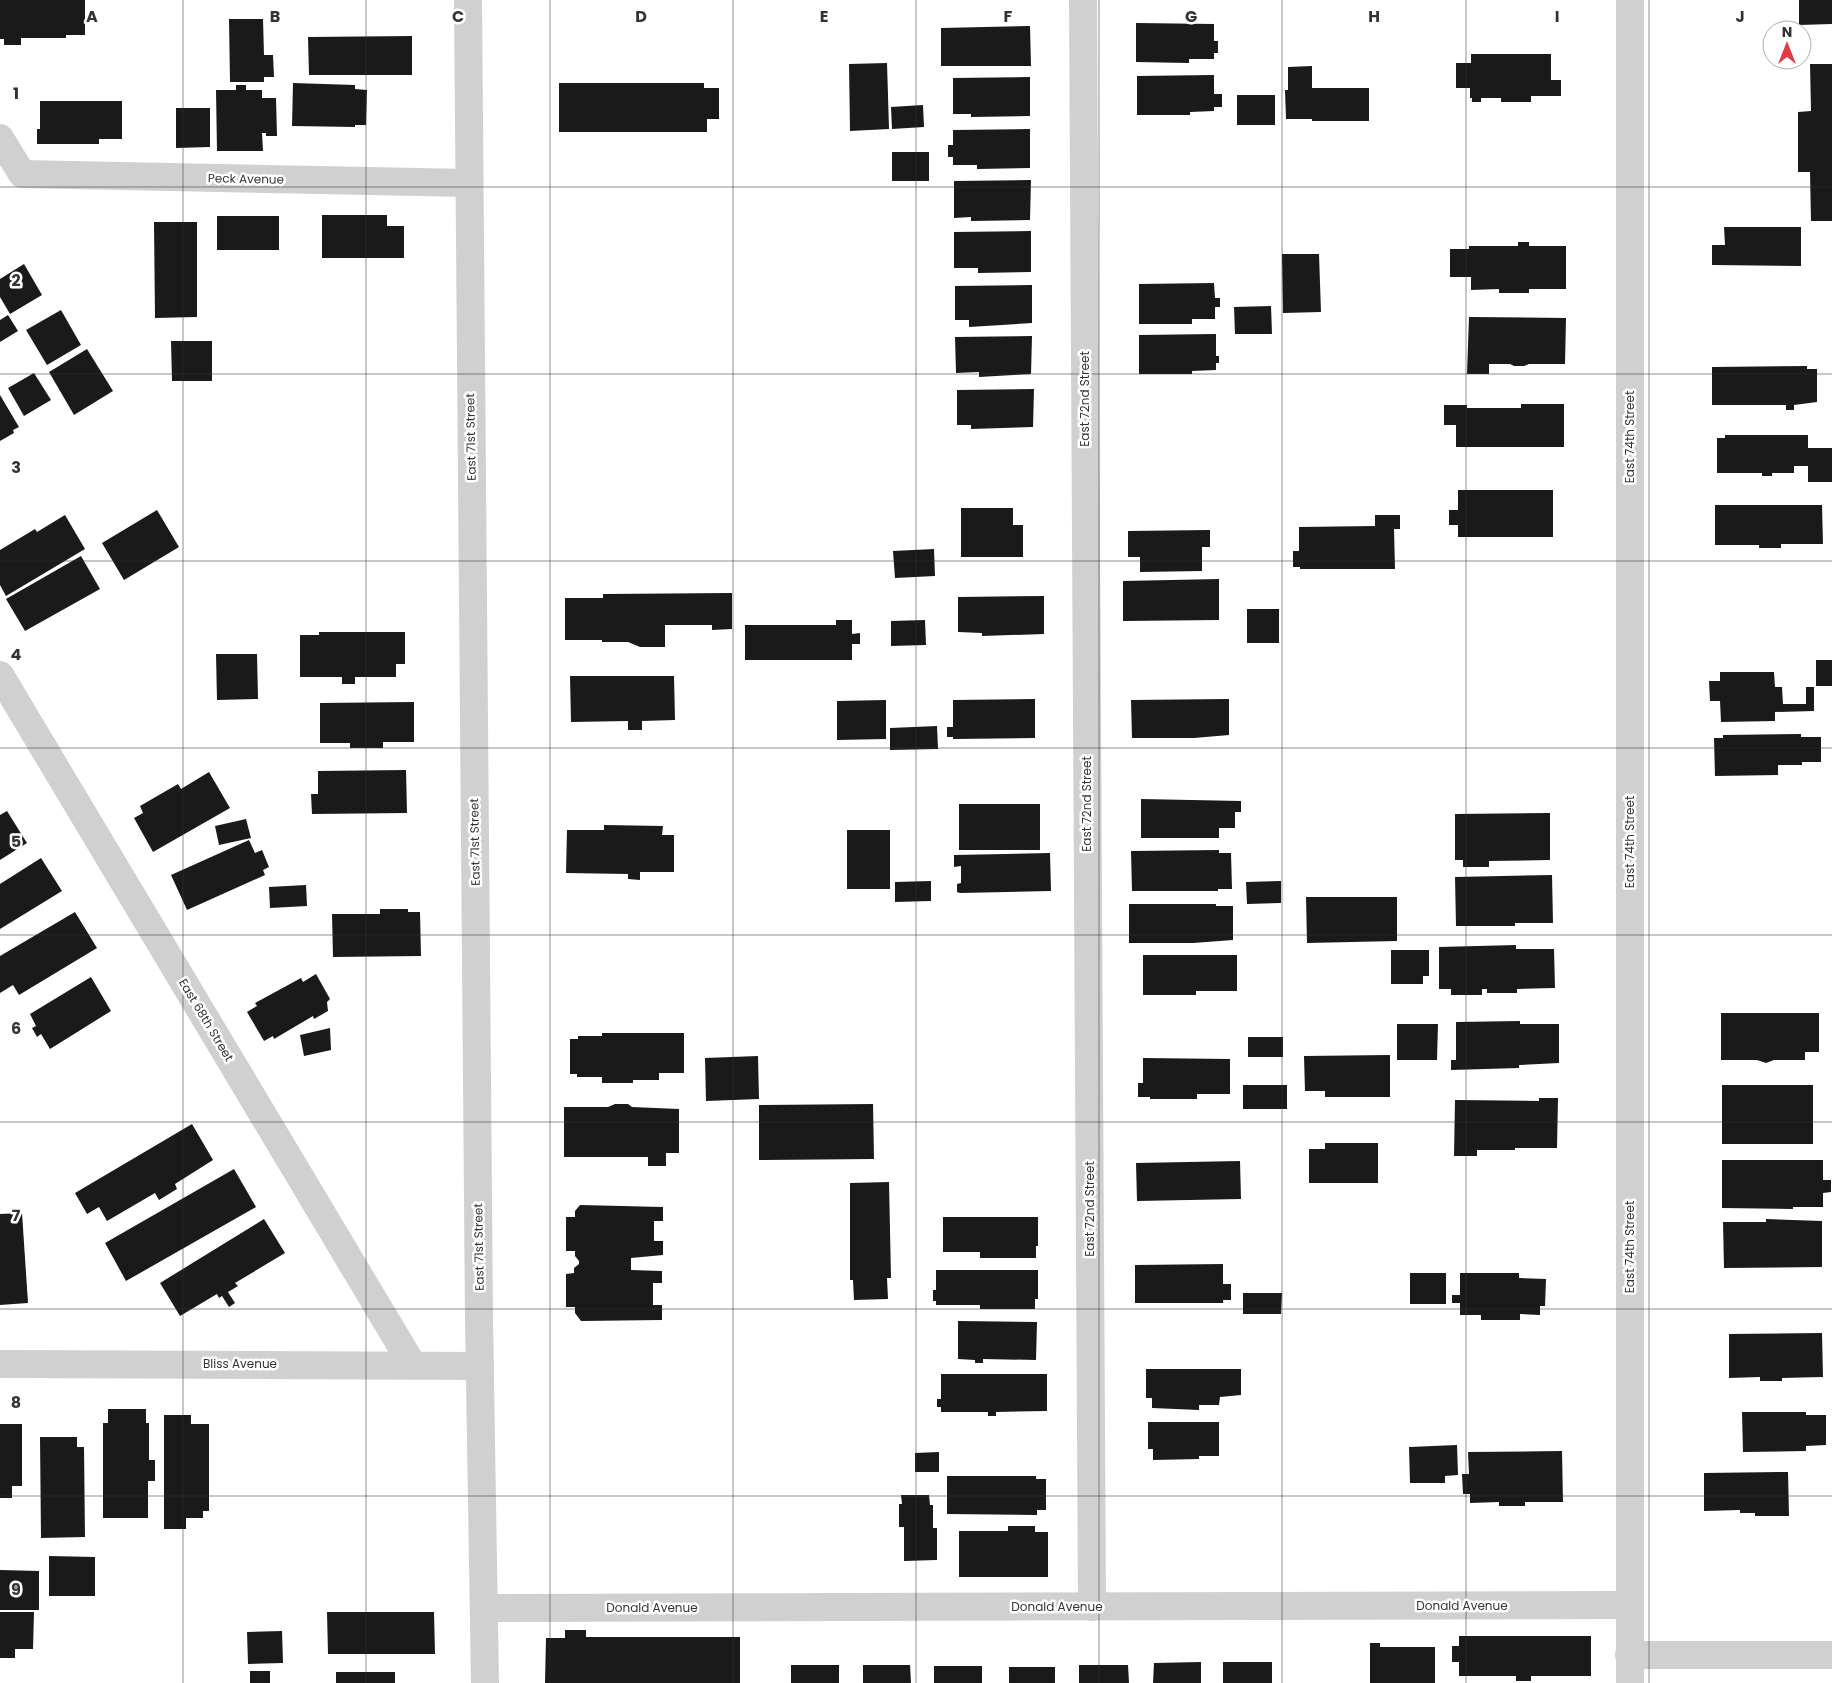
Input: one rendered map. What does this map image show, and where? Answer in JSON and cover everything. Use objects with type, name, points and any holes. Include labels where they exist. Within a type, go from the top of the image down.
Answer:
[{"type":"street","name":"East 71st Street","points":[[468,0],[480,1366],[485,1683]]},
{"type":"street","name":"East 72nd Street","points":[[1083,0],[1092,1607]]},
{"type":"street","name":"East 74th Street","points":[[1630,0],[1630,1683]]},
{"type":"street","name":"Peck Avenue","points":[[0,138],[22,174],[469,183]]},
{"type":"street","name":"East 68th Street","points":[[0,675],[412,1364]]},
{"type":"street","name":"Bliss Avenue","points":[[0,1364],[412,1364],[480,1366]]},
{"type":"street","name":"Donald Avenue","points":[[484,1608],[1630,1605]]},
{"type":"street","points":[[1629,1655],[1832,1655]]},
{"type":"building","points":[[0,0],[85,0],[85,35],[66,35],[66,38],[21,38],[21,45],[4,45],[4,39],[0,39]]},
{"type":"building","points":[[1799,0],[1832,0],[1832,24],[1812,25],[1812,20],[1799,20]]},
{"type":"building","points":[[229,19],[263,19],[264,55],[273,55],[274,77],[264,77],[264,82],[230,82]]},
{"type":"building","points":[[1136,23],[1214,24],[1214,41],[1218,41],[1218,53],[1214,53],[1214,59],[1189,59],[1189,63],[1136,62]]},
{"type":"building","points":[[1030,26],[1031,66],[941,66],[941,28]]},
{"type":"building","points":[[412,36],[412,75],[309,75],[308,37]]},
{"type":"building","points":[[1471,54],[1551,54],[1551,80],[1561,80],[1561,96],[1531,96],[1531,102],[1501,102],[1501,98],[1481,98],[1481,102],[1472,102],[1470,88],[1456,88],[1456,63],[1471,63]]},
{"type":"building","points":[[887,63],[889,129],[850,131],[849,64]]},
{"type":"building","points":[[1812,64],[1832,64],[1832,221],[1811,221],[1810,172],[1798,172],[1798,112],[1811,111],[1810,70],[1812,70]]},
{"type":"building","points":[[1312,66],[1312,88],[1369,88],[1369,121],[1286,119],[1285,90],[1288,90],[1288,67]]},
{"type":"building","points":[[1214,75],[1214,94],[1222,94],[1222,107],[1214,107],[1214,111],[1190,112],[1190,115],[1137,115],[1137,76]]},
{"type":"building","points":[[1030,77],[1030,116],[971,117],[971,114],[953,114],[953,78]]},
{"type":"building","points":[[293,83],[355,85],[355,89],[367,90],[366,125],[355,125],[355,127],[292,126]]},
{"type":"building","points":[[559,83],[704,83],[704,88],[719,88],[719,119],[707,119],[707,132],[559,132]]},
{"type":"building","points":[[236,85],[246,85],[246,90],[262,90],[262,98],[276,98],[277,136],[266,136],[266,133],[262,133],[263,151],[217,151],[216,90],[236,90]]},
{"type":"building","points":[[1237,95],[1275,95],[1275,125],[1237,125]]},
{"type":"building","points":[[40,101],[122,101],[122,139],[99,139],[99,144],[37,144],[37,129],[40,129]]},
{"type":"building","points":[[923,105],[924,127],[892,129],[891,107]]},
{"type":"building","points":[[176,108],[210,108],[210,147],[176,148]]},
{"type":"building","points":[[1030,129],[1030,168],[977,169],[977,165],[953,165],[953,157],[948,157],[948,145],[953,145],[953,130]]},
{"type":"building","points":[[892,152],[929,152],[929,181],[892,181]]},
{"type":"building","points":[[1031,180],[1030,220],[971,221],[971,217],[954,218],[954,181]]},
{"type":"building","points":[[322,215],[387,215],[387,226],[404,226],[404,258],[322,258]]},
{"type":"building","points":[[217,216],[279,216],[279,250],[217,250]]},
{"type":"building","points":[[154,222],[197,222],[197,317],[155,318]]},
{"type":"building","points":[[1724,227],[1801,227],[1801,266],[1712,265],[1712,245],[1725,245]]},
{"type":"building","points":[[1031,231],[1031,272],[978,273],[978,268],[954,268],[954,232]]},
{"type":"building","points":[[1518,242],[1529,242],[1529,246],[1566,246],[1566,289],[1529,289],[1529,293],[1499,293],[1499,289],[1471,290],[1471,277],[1450,277],[1450,249],[1469,249],[1469,246],[1518,246]]},
{"type":"building","points":[[1282,254],[1319,254],[1321,312],[1283,313]]},
{"type":"building","points":[[24,264],[42,295],[10,314],[0,297],[0,279]]},
{"type":"building","points":[[1214,283],[1215,298],[1220,298],[1220,307],[1215,307],[1215,319],[1192,319],[1192,324],[1139,324],[1139,284]]},
{"type":"building","points":[[1032,285],[1032,323],[969,327],[969,320],[955,320],[955,286]]},
{"type":"building","points":[[1271,306],[1272,334],[1235,334],[1234,307]]},
{"type":"building","points":[[61,310],[81,345],[47,365],[26,330]]},
{"type":"building","points":[[8,315],[18,331],[0,342],[0,320]]},
{"type":"building","points":[[1469,317],[1566,318],[1565,364],[1514,366],[1510,364],[1489,364],[1489,374],[1467,374]]},
{"type":"building","points":[[1216,334],[1216,356],[1219,356],[1219,363],[1216,363],[1216,370],[1192,371],[1192,374],[1139,374],[1139,335]]},
{"type":"building","points":[[1032,336],[1031,374],[979,377],[979,372],[956,373],[955,337]]},
{"type":"building","points":[[171,341],[212,341],[212,381],[172,381]]},
{"type":"building","points":[[87,349],[113,391],[74,415],[49,372]]},
{"type":"building","points":[[1807,366],[1807,369],[1817,369],[1817,402],[1794,405],[1794,410],[1786,410],[1786,405],[1712,405],[1712,367]]},
{"type":"building","points":[[34,373],[51,400],[24,416],[8,388]]},
{"type":"building","points":[[1034,389],[1033,427],[971,429],[971,425],[957,425],[957,390]]},
{"type":"building","points":[[0,395],[19,427],[13,430],[14,433],[0,441]]},
{"type":"building","points":[[1521,404],[1564,404],[1564,447],[1456,447],[1456,425],[1444,425],[1444,405],[1467,405],[1467,408],[1521,408]]},
{"type":"building","points":[[1725,435],[1808,435],[1808,448],[1832,448],[1832,482],[1808,482],[1808,466],[1794,466],[1794,473],[1772,473],[1772,476],[1762,476],[1762,473],[1717,473],[1717,438],[1725,438]]},
{"type":"building","points":[[1458,490],[1553,490],[1553,537],[1458,537],[1458,525],[1449,525],[1449,510],[1458,510]]},
{"type":"building","points":[[1715,505],[1822,505],[1823,544],[1781,544],[1781,548],[1759,548],[1759,545],[1715,545]]},
{"type":"building","points":[[961,508],[1013,508],[1013,525],[1023,525],[1023,557],[961,557]]},
{"type":"building","points":[[157,510],[179,547],[124,580],[102,543]]},
{"type":"building","points":[[65,515],[85,549],[6,596],[0,585],[0,550],[35,529],[37,532]]},
{"type":"building","points":[[1375,515],[1400,515],[1400,529],[1394,529],[1395,569],[1300,569],[1300,567],[1293,567],[1293,551],[1299,551],[1299,527],[1375,526]]},
{"type":"building","points":[[1210,530],[1210,547],[1202,547],[1202,571],[1140,572],[1140,557],[1128,557],[1128,531]]},
{"type":"building","points":[[934,549],[935,576],[895,578],[893,551]]},
{"type":"building","points":[[81,556],[100,589],[25,631],[6,599]]},
{"type":"building","points":[[1219,579],[1219,620],[1123,621],[1123,581]]},
{"type":"building","points":[[732,593],[732,629],[712,630],[712,625],[665,625],[665,647],[640,647],[628,642],[602,642],[602,640],[565,640],[565,598],[603,598],[603,594]]},
{"type":"building","points":[[1044,596],[1044,634],[982,636],[982,633],[958,632],[958,597]]},
{"type":"building","points":[[1247,609],[1279,609],[1279,643],[1247,643]]},
{"type":"building","points":[[836,620],[852,620],[852,634],[860,633],[860,644],[852,644],[852,660],[745,660],[745,625],[836,625]]},
{"type":"building","points":[[925,620],[926,645],[891,646],[891,621]]},
{"type":"building","points":[[319,632],[405,632],[405,664],[396,664],[396,677],[355,677],[355,684],[342,684],[342,677],[300,677],[300,635],[319,635]]},
{"type":"building","points":[[216,654],[257,654],[258,699],[217,700]]},
{"type":"building","points":[[1816,660],[1832,660],[1832,686],[1816,686]]},
{"type":"building","points":[[1720,672],[1774,672],[1775,687],[1782,687],[1783,704],[1806,704],[1806,687],[1814,687],[1814,711],[1775,712],[1775,721],[1721,722],[1720,701],[1710,701],[1709,681],[1720,681]]},
{"type":"building","points":[[570,676],[674,676],[675,720],[642,721],[642,730],[628,730],[628,721],[571,722]]},
{"type":"building","points":[[1035,699],[1035,738],[953,739],[953,737],[947,737],[947,727],[953,727],[953,700]]},
{"type":"building","points":[[1229,699],[1229,735],[1194,738],[1132,738],[1131,700]]},
{"type":"building","points":[[886,700],[886,739],[837,740],[837,701]]},
{"type":"building","points":[[414,702],[414,742],[383,742],[383,748],[350,748],[350,743],[320,743],[320,703]]},
{"type":"building","points":[[937,726],[938,749],[890,750],[890,728]]},
{"type":"building","points":[[1801,734],[1801,737],[1821,737],[1821,762],[1802,762],[1802,765],[1778,765],[1778,775],[1715,776],[1714,738],[1723,738],[1723,735]]},
{"type":"building","points":[[406,770],[407,813],[312,814],[311,794],[318,794],[318,771]]},
{"type":"building","points":[[209,772],[230,808],[153,852],[134,818],[143,813],[140,806],[178,784],[181,789]]},
{"type":"building","points":[[1141,799],[1241,801],[1241,812],[1235,812],[1235,828],[1219,828],[1219,838],[1141,838]]},
{"type":"building","points":[[959,804],[1040,804],[1040,850],[959,850]]},
{"type":"building","points":[[7,811],[27,843],[0,860],[0,815]]},
{"type":"building","points":[[1550,813],[1550,860],[1489,861],[1489,867],[1463,867],[1463,860],[1455,860],[1455,814]]},
{"type":"building","points":[[246,819],[251,838],[219,845],[215,826]]},
{"type":"building","points":[[604,825],[663,826],[662,835],[674,835],[674,872],[640,872],[640,880],[628,879],[628,874],[566,873],[567,830],[604,830]]},
{"type":"building","points":[[847,830],[890,830],[890,889],[847,889]]},
{"type":"building","points":[[249,840],[255,853],[262,850],[269,867],[263,870],[265,875],[187,910],[171,875]]},
{"type":"building","points":[[1219,850],[1219,853],[1231,853],[1232,889],[1218,889],[1218,891],[1132,891],[1131,851]]},
{"type":"building","points":[[1050,853],[1051,891],[957,892],[957,884],[961,883],[961,866],[954,867],[954,855]]},
{"type":"building","points":[[41,858],[62,891],[0,929],[0,884]]},
{"type":"building","points":[[1552,875],[1553,923],[1515,923],[1515,926],[1456,926],[1455,877]]},
{"type":"building","points":[[931,881],[931,901],[895,902],[895,882]]},
{"type":"building","points":[[1281,881],[1281,903],[1247,904],[1246,882]]},
{"type":"building","points":[[306,885],[307,906],[270,908],[269,887]]},
{"type":"building","points":[[1306,897],[1397,897],[1397,941],[1307,943]]},
{"type":"building","points":[[1129,904],[1216,904],[1216,906],[1233,906],[1233,940],[1193,943],[1129,943]]},
{"type":"building","points":[[380,909],[408,909],[408,912],[420,912],[421,956],[333,957],[332,914],[380,914]]},
{"type":"building","points":[[75,912],[97,948],[19,995],[13,985],[0,993],[0,956]]},
{"type":"building","points":[[1516,945],[1516,949],[1554,949],[1555,988],[1517,989],[1517,993],[1487,993],[1487,989],[1482,989],[1482,995],[1451,995],[1451,989],[1439,989],[1439,947]]},
{"type":"building","points":[[1391,950],[1429,950],[1429,976],[1423,976],[1423,984],[1391,984]]},
{"type":"building","points":[[1143,955],[1237,955],[1237,991],[1196,991],[1196,995],[1143,995]]},
{"type":"building","points":[[316,974],[330,999],[327,1002],[328,1011],[314,1019],[313,1016],[274,1039],[273,1036],[264,1041],[247,1012],[257,1006],[255,1003],[301,978],[303,982]]},
{"type":"building","points":[[91,977],[111,1011],[50,1049],[41,1034],[37,1037],[32,1028],[36,1026],[30,1014]]},
{"type":"building","points":[[1721,1013],[1819,1013],[1819,1052],[1805,1052],[1805,1060],[1774,1060],[1766,1063],[1757,1060],[1721,1060]]},
{"type":"building","points":[[1520,1021],[1520,1024],[1559,1024],[1559,1063],[1519,1065],[1519,1068],[1451,1070],[1451,1060],[1456,1060],[1456,1022]]},
{"type":"building","points":[[1397,1024],[1438,1024],[1437,1060],[1397,1060]]},
{"type":"building","points":[[330,1028],[331,1050],[304,1056],[300,1035]]},
{"type":"building","points":[[602,1033],[684,1033],[684,1073],[659,1073],[659,1080],[633,1080],[633,1083],[602,1083],[602,1077],[577,1077],[577,1074],[570,1074],[570,1039],[578,1039],[578,1036],[602,1036]]},
{"type":"building","points":[[1248,1037],[1283,1037],[1283,1057],[1248,1057]]},
{"type":"building","points":[[1390,1055],[1390,1097],[1325,1097],[1325,1091],[1305,1091],[1304,1056]]},
{"type":"building","points":[[758,1056],[759,1099],[706,1101],[705,1058]]},
{"type":"building","points":[[1143,1058],[1230,1059],[1230,1094],[1197,1094],[1197,1099],[1150,1099],[1150,1097],[1138,1097],[1138,1083],[1143,1083]]},
{"type":"building","points":[[1243,1085],[1287,1085],[1287,1109],[1243,1109]]},
{"type":"building","points":[[1722,1085],[1813,1085],[1813,1144],[1722,1144]]},
{"type":"building","points":[[1539,1098],[1558,1098],[1557,1148],[1477,1150],[1477,1156],[1454,1156],[1455,1100],[1539,1101]]},
{"type":"building","points":[[615,1104],[628,1104],[632,1107],[679,1109],[679,1153],[666,1153],[666,1166],[648,1166],[648,1157],[564,1157],[564,1107],[608,1107]]},
{"type":"building","points":[[873,1104],[874,1159],[759,1160],[759,1105]]},
{"type":"building","points":[[192,1124],[213,1160],[175,1184],[177,1189],[159,1200],[155,1193],[107,1221],[99,1207],[87,1214],[75,1193]]},
{"type":"building","points":[[1325,1143],[1378,1143],[1378,1183],[1309,1183],[1309,1149],[1325,1149]]},
{"type":"building","points":[[1722,1160],[1823,1160],[1823,1180],[1831,1180],[1831,1192],[1823,1193],[1823,1207],[1793,1207],[1793,1209],[1722,1208]]},
{"type":"building","points":[[1240,1161],[1241,1199],[1137,1201],[1136,1163]]},
{"type":"building","points":[[234,1169],[256,1207],[126,1281],[105,1243]]},
{"type":"building","points":[[889,1182],[891,1278],[887,1278],[888,1299],[854,1300],[853,1280],[850,1280],[850,1183]]},
{"type":"building","points":[[580,1205],[663,1207],[663,1221],[654,1221],[654,1241],[663,1241],[663,1255],[631,1258],[631,1270],[662,1271],[662,1283],[653,1283],[653,1305],[662,1305],[662,1320],[581,1321],[575,1313],[575,1307],[566,1307],[566,1274],[574,1273],[574,1268],[579,1264],[579,1261],[575,1256],[575,1251],[566,1251],[566,1217],[575,1217],[575,1211]]},
{"type":"building","points":[[22,1213],[28,1303],[0,1305],[0,1214]]},
{"type":"building","points":[[943,1217],[1038,1217],[1036,1258],[980,1258],[980,1252],[943,1252]]},
{"type":"building","points":[[264,1219],[285,1253],[235,1283],[238,1286],[228,1292],[235,1303],[229,1307],[222,1296],[219,1298],[217,1294],[180,1316],[160,1283]]},
{"type":"building","points":[[1766,1219],[1822,1221],[1822,1267],[1724,1268],[1723,1222],[1766,1222]]},
{"type":"building","points":[[1223,1264],[1223,1284],[1231,1284],[1231,1300],[1223,1300],[1223,1303],[1135,1303],[1135,1265]]},
{"type":"building","points":[[936,1270],[1038,1270],[1038,1299],[1035,1299],[1035,1309],[980,1309],[980,1305],[936,1305],[936,1301],[933,1301],[933,1290],[936,1290]]},
{"type":"building","points":[[1410,1273],[1446,1273],[1446,1304],[1410,1304]]},
{"type":"building","points":[[1460,1273],[1519,1273],[1519,1278],[1546,1279],[1545,1306],[1540,1306],[1540,1315],[1520,1314],[1520,1320],[1481,1320],[1481,1315],[1460,1315],[1460,1303],[1452,1303],[1452,1295],[1460,1295]]},
{"type":"building","points":[[1243,1293],[1282,1293],[1281,1314],[1243,1314]]},
{"type":"building","points":[[958,1321],[1037,1322],[1036,1360],[983,1359],[983,1363],[975,1363],[975,1360],[958,1359]]},
{"type":"building","points":[[1822,1333],[1823,1377],[1782,1378],[1782,1381],[1760,1381],[1760,1377],[1729,1378],[1729,1334]]},
{"type":"building","points":[[1146,1369],[1241,1369],[1241,1395],[1220,1397],[1219,1405],[1199,1405],[1199,1410],[1152,1408],[1152,1398],[1146,1398]]},
{"type":"building","points":[[941,1374],[1047,1374],[1047,1411],[996,1412],[996,1416],[988,1416],[988,1412],[941,1412],[941,1407],[937,1407],[937,1399],[941,1399]]},
{"type":"building","points":[[108,1409],[146,1409],[146,1423],[149,1423],[149,1460],[155,1460],[155,1481],[148,1481],[148,1518],[103,1518],[103,1423],[108,1423]]},
{"type":"building","points":[[1742,1412],[1806,1412],[1806,1415],[1826,1415],[1826,1445],[1806,1446],[1806,1451],[1743,1452]]},
{"type":"building","points":[[164,1415],[191,1415],[191,1424],[209,1424],[209,1511],[203,1511],[203,1518],[186,1518],[186,1529],[164,1529]]},
{"type":"building","points":[[1148,1422],[1219,1422],[1219,1456],[1199,1456],[1199,1459],[1153,1460],[1153,1449],[1148,1449]]},
{"type":"building","points":[[0,1424],[22,1424],[22,1486],[12,1486],[12,1498],[0,1498]]},
{"type":"building","points":[[40,1437],[77,1437],[77,1447],[84,1447],[85,1537],[41,1538]]},
{"type":"building","points":[[1457,1445],[1458,1475],[1445,1476],[1445,1483],[1410,1483],[1409,1447]]},
{"type":"building","points":[[1562,1451],[1563,1502],[1525,1502],[1525,1506],[1499,1506],[1499,1502],[1470,1503],[1470,1494],[1463,1494],[1462,1474],[1469,1474],[1468,1452]]},
{"type":"building","points":[[939,1452],[939,1472],[915,1472],[915,1453]]},
{"type":"building","points":[[1788,1472],[1789,1516],[1755,1516],[1755,1513],[1740,1513],[1740,1510],[1704,1511],[1704,1473]]},
{"type":"building","points":[[947,1476],[1036,1476],[1036,1479],[1046,1479],[1046,1510],[1037,1510],[1037,1515],[947,1514]]},
{"type":"building","points":[[901,1495],[929,1495],[930,1505],[933,1505],[933,1528],[937,1528],[937,1560],[904,1561],[904,1527],[899,1527],[899,1504],[902,1504]]},
{"type":"building","points":[[1008,1526],[1035,1526],[1035,1532],[1048,1532],[1048,1577],[959,1577],[959,1531],[1008,1531]]},
{"type":"building","points":[[49,1556],[95,1557],[95,1596],[49,1596]]},
{"type":"building","points":[[0,1570],[39,1571],[39,1610],[0,1610]]},
{"type":"building","points":[[0,1612],[34,1612],[33,1649],[15,1649],[15,1658],[0,1658]]},
{"type":"building","points":[[327,1612],[434,1612],[435,1654],[328,1654]]},
{"type":"building","points":[[565,1630],[586,1630],[586,1637],[740,1637],[740,1683],[545,1683],[546,1638],[565,1638]]},
{"type":"building","points":[[282,1631],[283,1663],[248,1664],[247,1632]]},
{"type":"building","points":[[1459,1636],[1591,1636],[1591,1676],[1531,1676],[1531,1681],[1516,1681],[1516,1676],[1459,1676],[1459,1662],[1452,1662],[1452,1646],[1459,1646]]},
{"type":"building","points":[[1370,1643],[1380,1643],[1380,1647],[1435,1647],[1435,1683],[1370,1683]]},
{"type":"building","points":[[1201,1662],[1201,1683],[1153,1683],[1154,1663]]},
{"type":"building","points":[[1223,1662],[1272,1662],[1272,1683],[1223,1683]]},
{"type":"building","points":[[791,1665],[839,1665],[839,1683],[791,1683]]},
{"type":"building","points":[[863,1665],[910,1665],[911,1683],[863,1683]]},
{"type":"building","points":[[1079,1665],[1128,1665],[1129,1683],[1079,1683]]},
{"type":"building","points":[[934,1666],[982,1666],[982,1683],[934,1683]]},
{"type":"building","points":[[1009,1667],[1055,1667],[1055,1683],[1009,1683]]},
{"type":"building","points":[[250,1671],[270,1671],[270,1683],[250,1683]]},
{"type":"building","points":[[336,1672],[395,1672],[395,1683],[336,1683]]}]
